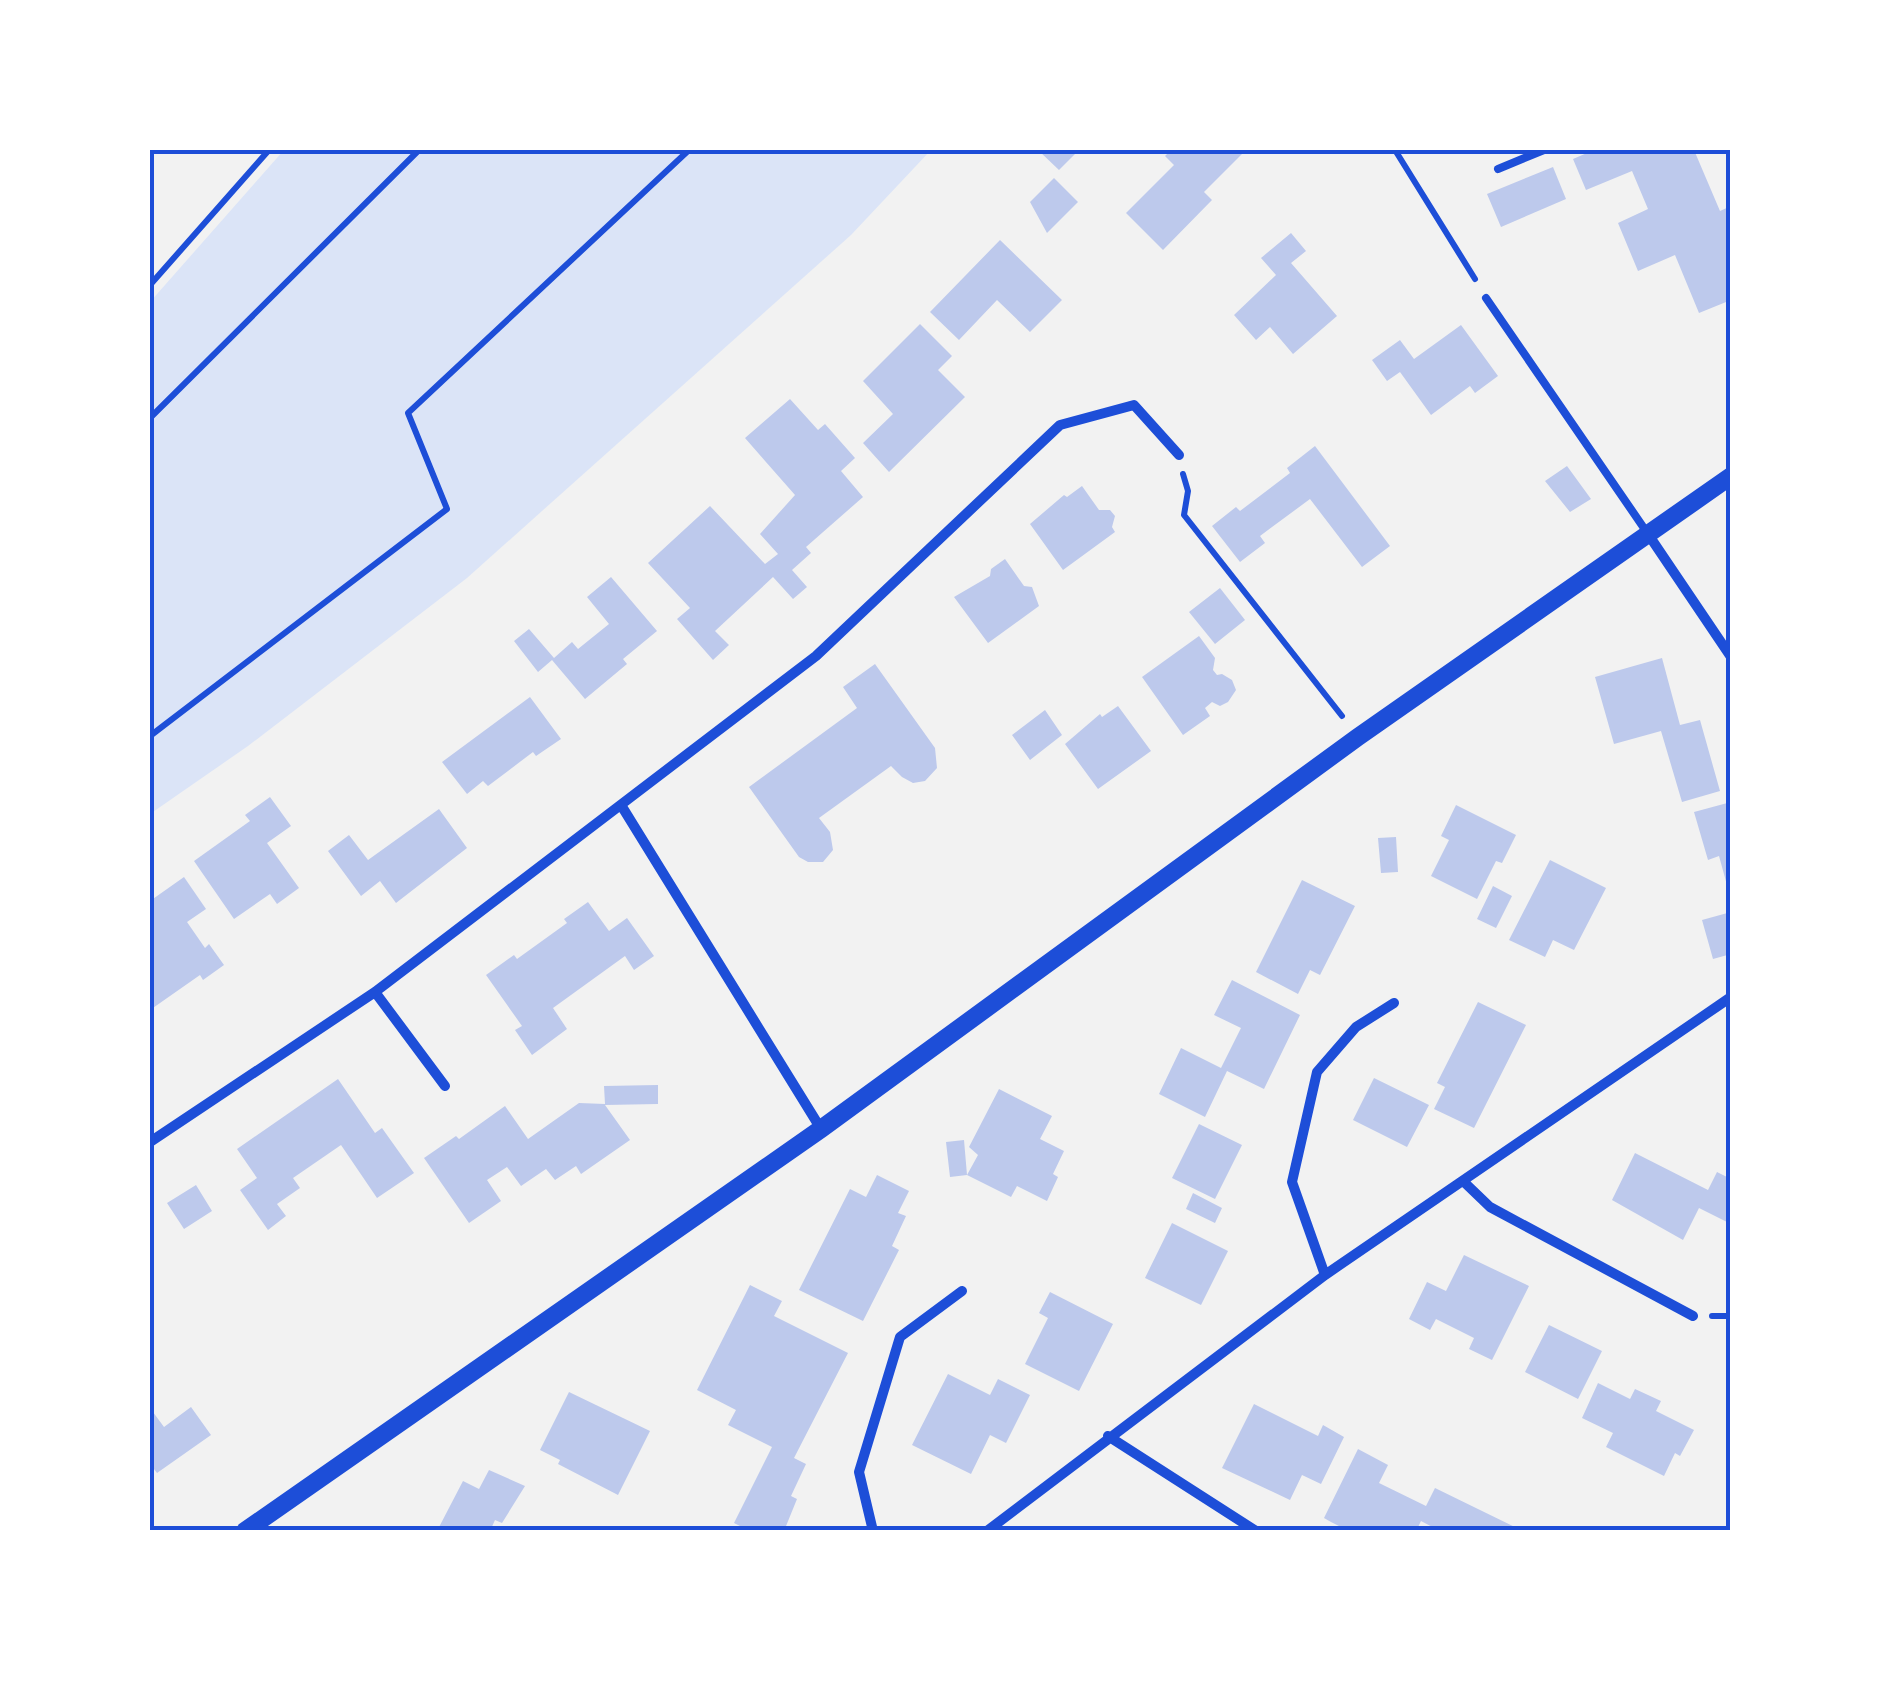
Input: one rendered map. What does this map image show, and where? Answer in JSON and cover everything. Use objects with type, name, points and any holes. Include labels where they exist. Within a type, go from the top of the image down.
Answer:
[{"type":"street","points":[[150,1142],[375,992],[816,656],[1060,425],[1134,405],[1178,454]]},
{"type":"street","points":[[246,1531],[820,1129],[1358,736],[1731,476]]},
{"type":"street","points":[[1648,534],[1731,657]]},
{"type":"street","points":[[621,805],[820,1129]]},
{"type":"street","points":[[375,992],[445,1086]]},
{"type":"street","points":[[987,1531],[1325,1275],[1731,997]]},
{"type":"street","points":[[1325,1275],[1292,1182],[1317,1072],[1356,1027],[1394,1003]]},
{"type":"street","points":[[1464,1182],[1490,1207],[1693,1316]]},
{"type":"street","points":[[873,1531],[859,1472],[900,1337],[962,1292]]},
{"type":"street","points":[[1108,1436],[1256,1531]]},
{"type":"lane","points":[[1498,169],[1544,150]]},
{"type":"lane","points":[[1486,298],[1648,534]]},
{"type":"path","points":[[150,285],[269,150]]},
{"type":"path","points":[[150,418],[419,150]]},
{"type":"path","points":[[150,736],[447,508],[408,413],[689,150]]},
{"type":"path","points":[[1395,150],[1486,298]]},
{"type":"path","points":[[1178,454],[1188,492],[1184,515],[1358,736]]},
{"type":"shaded area","points":[[284,150],[931,150],[851,235],[467,578],[248,746],[150,814],[150,302]]},
{"type":"building","points":[[1038,150],[1079,150],[1059,170]]},
{"type":"building","points":[[1171,150],[1246,150],[1204,192],[1212,200],[1163,250],[1126,213],[1174,165],[1165,156]]},
{"type":"building","points":[[1594,150],[1694,150],[1720,211],[1731,206],[1731,300],[1699,313],[1675,255],[1638,271],[1618,223],[1648,209],[1632,171],[1586,190],[1573,159]]},
{"type":"building","points":[[1553,167],[1566,199],[1501,227],[1487,194]]},
{"type":"building","points":[[1054,178],[1078,202],[1047,233],[1030,202]]},
{"type":"building","points":[[1291,233],[1306,251],[1291,263],[1337,316],[1293,354],[1270,327],[1256,340],[1234,315],[1276,275],[1261,258]]},
{"type":"building","points":[[1000,240],[1062,300],[1030,332],[997,300],[959,340],[930,312]]},
{"type":"building","points":[[920,324],[952,356],[938,370],[965,397],[889,472],[863,443],[893,414],[863,381]]},
{"type":"building","points":[[1461,325],[1498,376],[1475,393],[1470,386],[1431,415],[1400,372],[1387,381],[1372,360],[1400,340],[1414,359]]},
{"type":"building","points":[[790,399],[818,430],[825,424],[855,458],[841,471],[863,497],[806,547],[811,553],[792,570],[807,587],[793,599],[773,577],[715,631],[729,645],[713,660],[677,619],[690,608],[648,563],[710,506],[765,564],[778,554],[760,534],[795,495],[745,438]]},
{"type":"building","points":[[1315,446],[1390,546],[1362,567],[1310,499],[1260,536],[1265,543],[1240,562],[1212,526],[1236,507],[1240,511],[1290,473],[1287,468]]},
{"type":"building","points":[[1567,466],[1591,499],[1570,512],[1545,481]]},
{"type":"building","points":[[1082,486],[1099,510],[1110,510],[1115,516],[1115,532],[1063,570],[1030,524],[1064,495],[1067,497]]},
{"type":"building","points":[[1005,559],[1024,586],[1032,587],[1039,606],[988,643],[954,597],[990,576],[991,569]]},
{"type":"building","points":[[611,577],[657,631],[623,659],[627,664],[585,699],[552,660],[538,672],[514,641],[529,629],[554,658],[572,642],[578,649],[609,624],[587,597]]},
{"type":"building","points":[[1220,588],[1245,620],[1215,644],[1189,612]]},
{"type":"building","points":[[1199,636],[1215,658],[1213,670],[1232,680],[1236,690],[1220,706],[1212,702],[1205,708],[1210,716],[1183,735],[1142,677]]},
{"type":"building","points":[[1662,658],[1680,725],[1700,720],[1720,791],[1682,802],[1661,731],[1614,744],[1595,677]]},
{"type":"building","points":[[875,664],[935,748],[937,768],[925,781],[913,783],[891,766],[819,818],[830,832],[833,850],[823,862],[808,862],[799,857],[749,787],[857,708],[843,687]]},
{"type":"building","points":[[530,697],[561,739],[536,756],[533,752],[488,786],[483,781],[467,794],[442,762]]},
{"type":"building","points":[[1118,706],[1151,751],[1098,789],[1065,744],[1100,714],[1102,717]]},
{"type":"building","points":[[1045,710],[1062,735],[1030,760],[1012,735]]},
{"type":"building","points":[[270,797],[291,826],[267,843],[299,888],[277,904],[270,894],[234,919],[194,861],[250,821],[245,815]]},
{"type":"building","points":[[1731,802],[1730,896],[1719,856],[1708,860],[1694,812]]},
{"type":"building","points":[[1456,805],[1516,835],[1502,863],[1496,861],[1477,899],[1431,876],[1449,840],[1441,836]]},
{"type":"building","points":[[439,809],[467,848],[396,903],[380,881],[361,896],[328,851],[349,835],[368,860]]},
{"type":"building","points":[[1396,837],[1398,872],[1381,873],[1378,838]]},
{"type":"building","points":[[1550,860],[1606,888],[1574,950],[1553,940],[1545,957],[1509,940]]},
{"type":"building","points":[[184,877],[206,909],[187,922],[205,948],[209,944],[224,965],[203,980],[200,975],[150,1010],[150,901]]},
{"type":"building","points":[[1302,880],[1355,906],[1320,975],[1310,970],[1298,994],[1256,972]]},
{"type":"building","points":[[1493,886],[1512,896],[1496,928],[1477,919]]},
{"type":"building","points":[[588,902],[609,931],[627,918],[654,956],[634,970],[625,956],[553,1008],[567,1029],[532,1055],[515,1030],[522,1026],[486,975],[514,955],[517,959],[567,923],[564,919]]},
{"type":"building","points":[[1731,912],[1731,954],[1713,959],[1702,920]]},
{"type":"building","points":[[1232,980],[1300,1015],[1264,1089],[1227,1071],[1205,1117],[1159,1094],[1181,1048],[1221,1068],[1241,1028],[1214,1015]]},
{"type":"building","points":[[1478,1002],[1526,1025],[1474,1128],[1434,1109],[1445,1087],[1437,1083]]},
{"type":"building","points":[[1374,1078],[1429,1105],[1407,1147],[1353,1120]]},
{"type":"building","points":[[338,1079],[375,1133],[382,1128],[414,1173],[377,1198],[341,1145],[293,1178],[300,1188],[277,1204],[286,1216],[268,1230],[240,1190],[257,1178],[237,1149]]},
{"type":"building","points":[[658,1085],[658,1104],[605,1105],[630,1140],[581,1174],[576,1166],[555,1180],[546,1169],[521,1186],[507,1167],[487,1180],[501,1201],[469,1223],[424,1158],[505,1106],[528,1139],[579,1103],[605,1104],[604,1086]]},
{"type":"building","points":[[999,1089],[1052,1116],[1040,1139],[1064,1151],[1053,1174],[1058,1177],[1047,1201],[1017,1186],[1011,1197],[967,1175],[978,1155],[969,1147]]},
{"type":"building","points":[[1199,1124],[1242,1145],[1215,1199],[1172,1178]]},
{"type":"building","points":[[964,1140],[967,1175],[950,1177],[946,1142]]},
{"type":"building","points":[[1635,1153],[1708,1190],[1717,1172],[1731,1179],[1731,1224],[1699,1208],[1683,1240],[1612,1200]]},
{"type":"building","points":[[877,1175],[909,1191],[898,1213],[906,1216],[892,1246],[899,1250],[863,1321],[799,1290],[850,1189],[866,1197]]},
{"type":"building","points":[[196,1185],[212,1211],[184,1229],[167,1203]]},
{"type":"building","points":[[1193,1193],[1222,1208],[1215,1223],[1186,1209]]},
{"type":"building","points":[[1172,1223],[1228,1251],[1201,1305],[1145,1278]]},
{"type":"building","points":[[1464,1255],[1529,1286],[1492,1360],[1469,1349],[1474,1338],[1436,1319],[1430,1330],[1409,1319],[1427,1282],[1446,1291]]},
{"type":"building","points":[[750,1285],[782,1301],[774,1316],[848,1353],[794,1458],[806,1464],[791,1496],[797,1499],[784,1531],[742,1531],[744,1528],[734,1523],[772,1447],[728,1425],[736,1410],[697,1390]]},
{"type":"building","points":[[1050,1292],[1113,1324],[1079,1391],[1025,1364],[1048,1318],[1039,1313]]},
{"type":"building","points":[[1549,1325],[1602,1351],[1578,1399],[1525,1372]]},
{"type":"building","points":[[948,1374],[990,1395],[998,1379],[1030,1395],[1006,1443],[990,1435],[971,1474],[912,1445]]},
{"type":"building","points":[[1598,1383],[1630,1399],[1635,1389],[1661,1401],[1656,1411],[1694,1430],[1680,1456],[1675,1453],[1664,1476],[1606,1447],[1613,1433],[1582,1418]]},
{"type":"building","points":[[569,1392],[650,1431],[618,1495],[558,1464],[560,1460],[540,1450]]},
{"type":"building","points":[[1254,1404],[1318,1436],[1323,1425],[1344,1437],[1321,1484],[1302,1475],[1290,1500],[1222,1468]]},
{"type":"building","points":[[191,1407],[211,1435],[157,1473],[150,1464],[150,1408],[164,1427]]},
{"type":"building","points":[[1358,1449],[1388,1465],[1379,1483],[1426,1506],[1435,1488],[1523,1531],[1440,1531],[1421,1521],[1416,1531],[1349,1531],[1324,1518]]},
{"type":"building","points":[[489,1470],[525,1486],[502,1523],[495,1520],[490,1531],[437,1531],[463,1481],[479,1489]]}]
